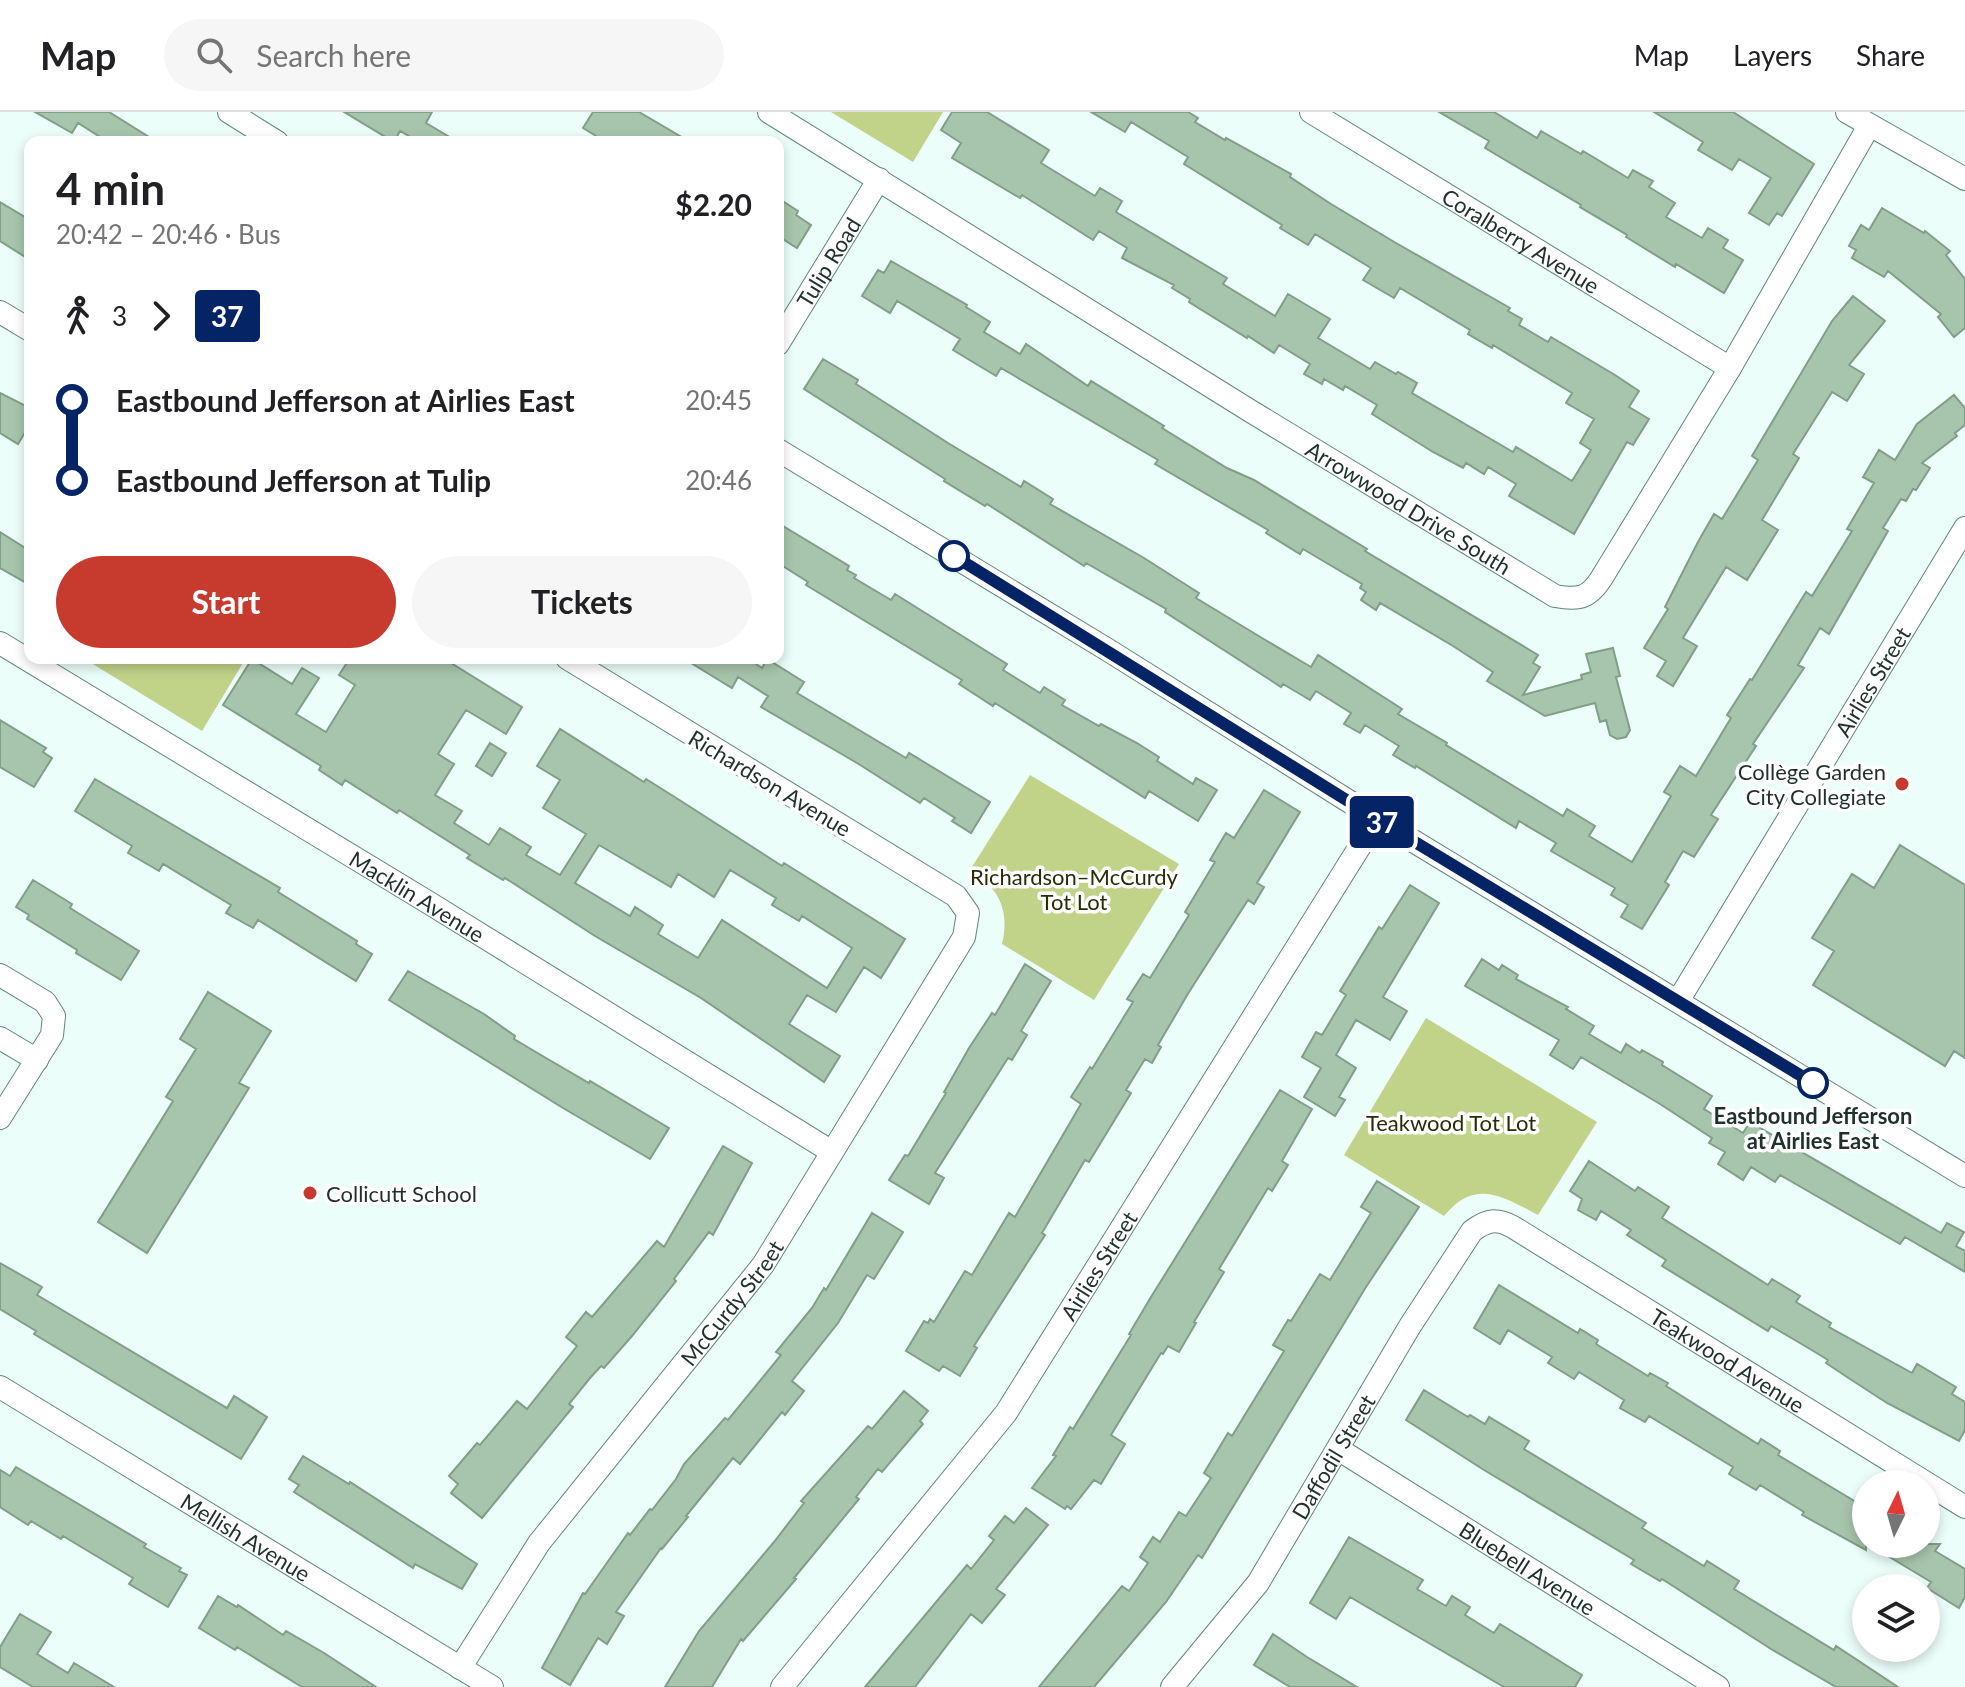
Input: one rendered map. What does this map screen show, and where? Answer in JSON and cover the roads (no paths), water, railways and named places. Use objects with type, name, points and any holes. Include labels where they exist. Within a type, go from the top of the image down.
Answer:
[{"type":"street","points":[[229,112],[267,136]]},
{"type":"street","name":"Arrowwood Drive South","points":[[769,112],[1252,412],[1558,596],[1576,600],[1593,591],[1730,368],[1869,126]]},
{"type":"street","name":"Coralberry Avenue","points":[[1311,112],[1730,368]]},
{"type":"street","points":[[1847,112],[1964,175]]},
{"type":"street","name":"Tulip Road","points":[[784,334],[879,179]]},
{"type":"street","points":[[0,312],[24,326]]},
{"type":"street","points":[[784,454],[1965,1176]]},
{"type":"street","name":"Airlies Street","points":[[1678,1001],[1965,528]]},
{"type":"street","name":"Macklin Avenue","points":[[0,643],[24,658]]},
{"type":"street","name":"Macklin Avenue","points":[[35,664],[832,1152]]},
{"type":"street","name":"Richardson Avenue","points":[[577,664],[956,896],[968,913]]},
{"type":"street","name":"Airlies Street","points":[[782,1687],[1006,1413],[1377,819]]},
{"type":"street","name":"McCurdy Street","points":[[460,1668],[539,1543],[763,1265],[964,937],[968,913]]},
{"type":"street","points":[[0,975],[45,1002],[54,1016],[52,1035],[0,1118]]},
{"type":"street","points":[[0,1038],[37,1060]]},
{"type":"street","name":"Daffodil Street","points":[[1172,1687],[1258,1583],[1418,1314],[1472,1231],[1487,1220]]},
{"type":"street","name":"Teakwood Avenue","points":[[1487,1220],[1502,1221],[1513,1227],[1965,1507]]},
{"type":"street","name":"Mellish Avenue","points":[[0,1387],[492,1687]]},
{"type":"street","name":"Bluebell Avenue","points":[[1338,1449],[1718,1687]]},
{"type":"place","name":"Collège Garden City Collegiate","points":[[1902,784]]},
{"type":"place","name":"Eastbound Jefferson at Airlies East","points":[[1813,1083]]},
{"type":"place","name":"Collicutt School","points":[[310,1193]]},
{"type":"park label","name":"Richardson–McCurdy Tot Lot","points":[[1074,888]]},
{"type":"park label","name":"Teakwood Tot Lot","points":[[1451,1122]]}]
